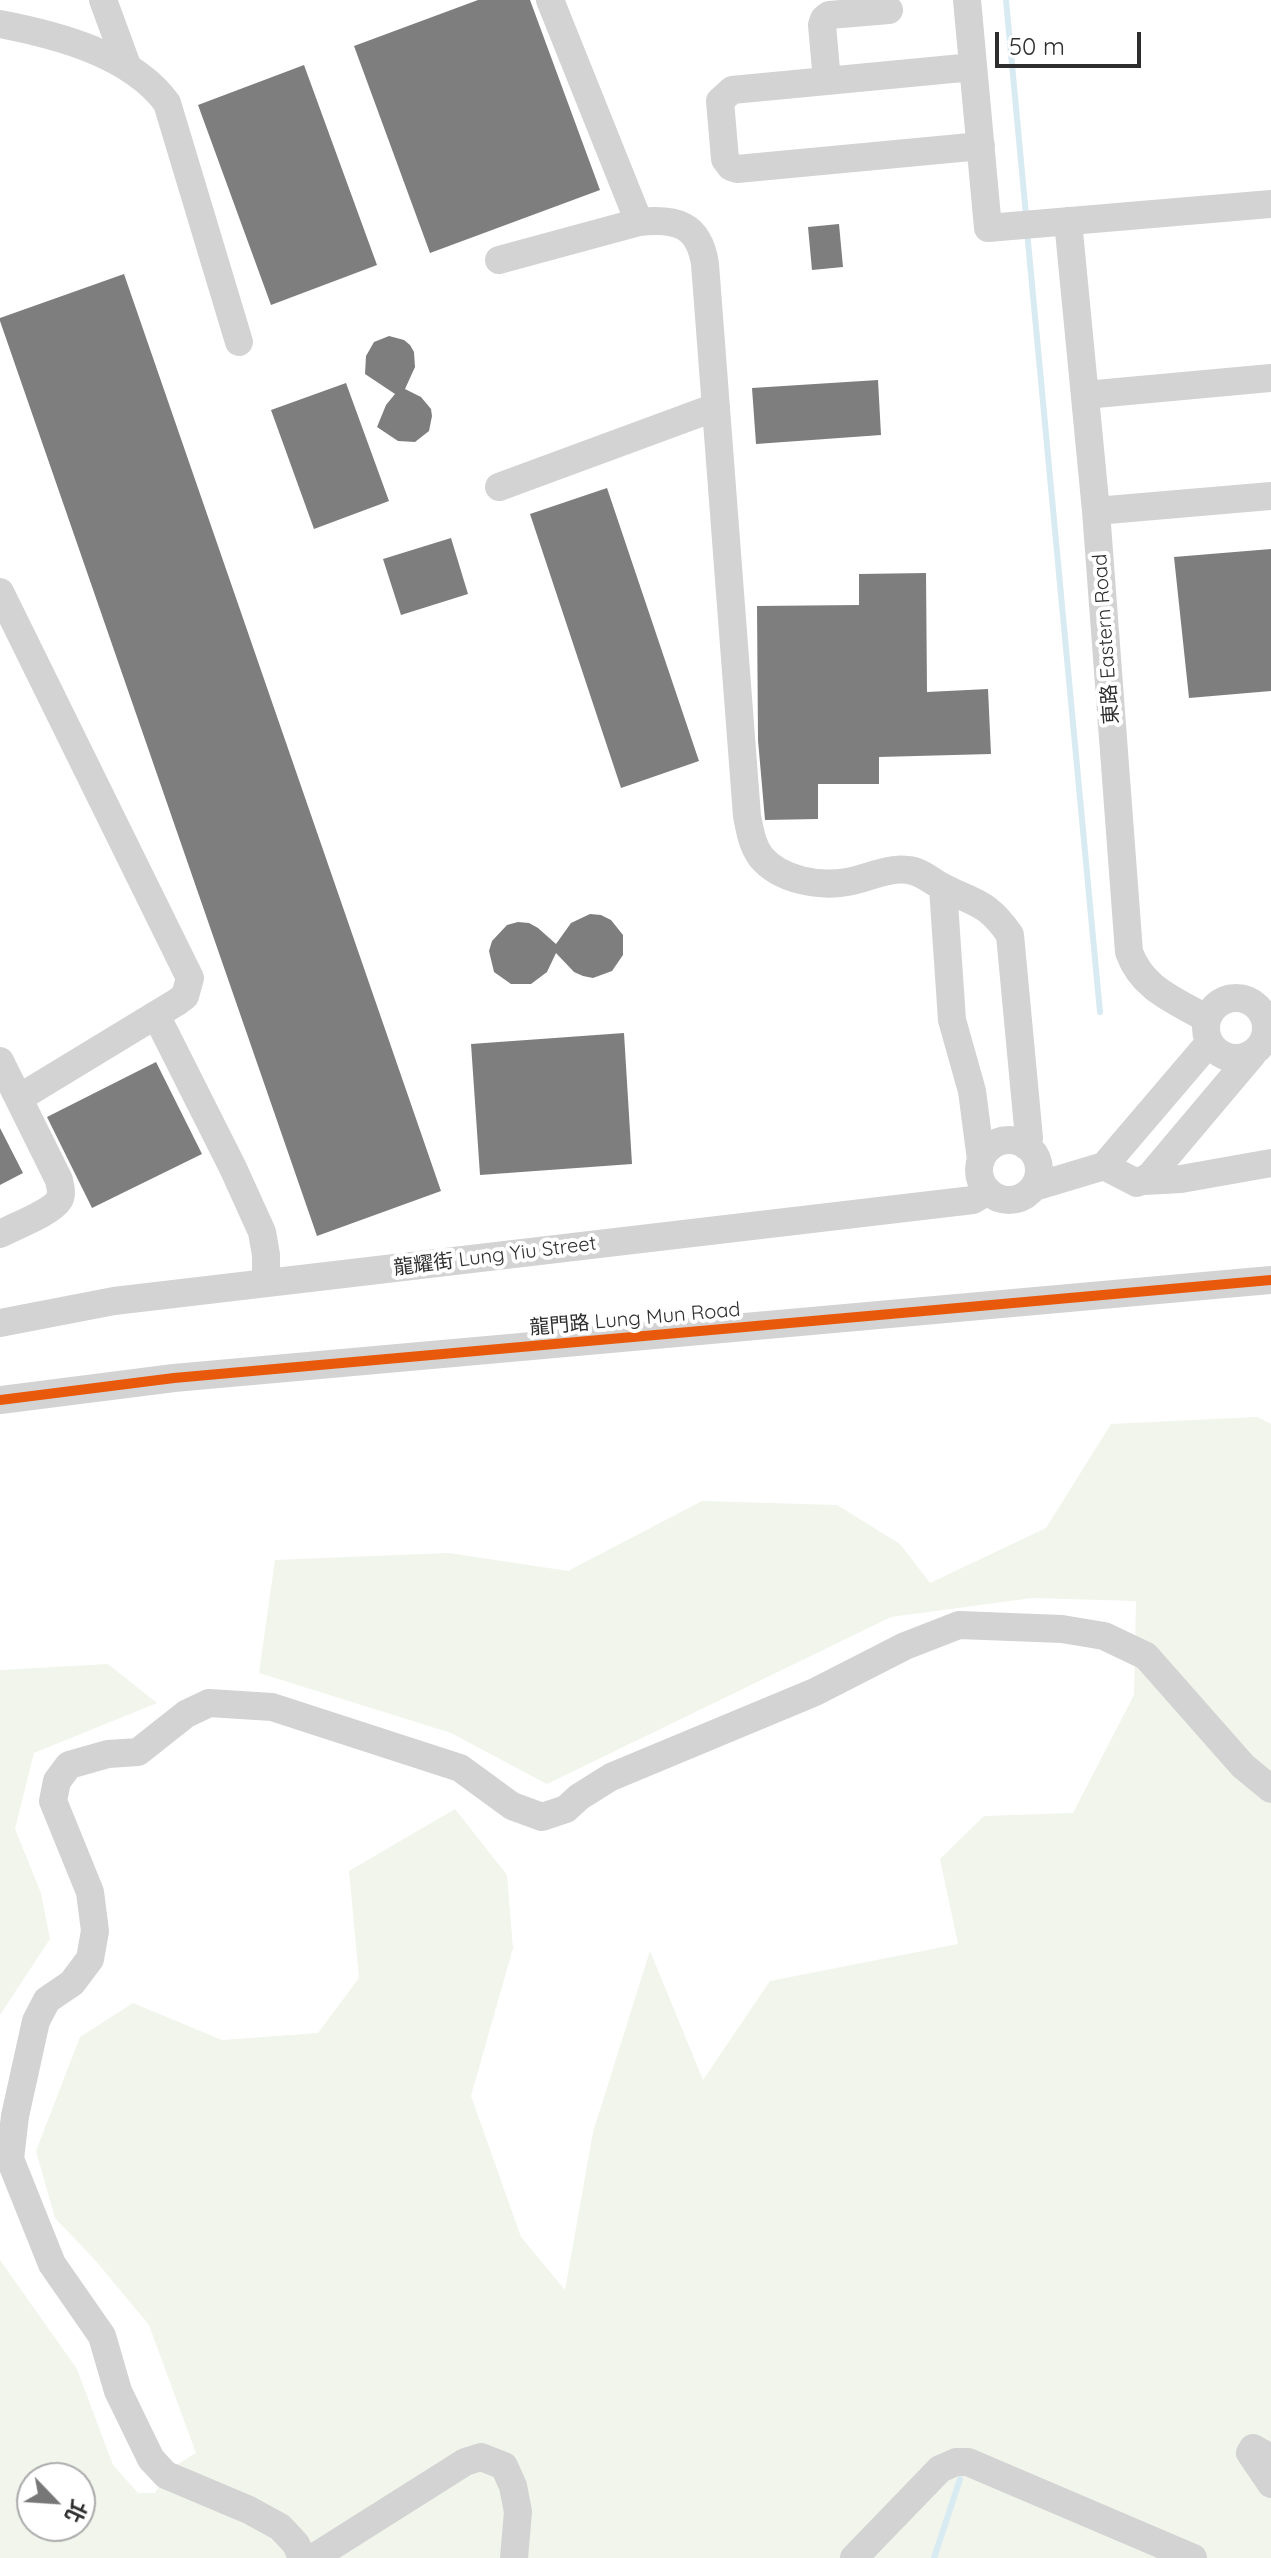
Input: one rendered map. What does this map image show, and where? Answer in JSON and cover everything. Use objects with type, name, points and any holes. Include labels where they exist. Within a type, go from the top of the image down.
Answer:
[{"type":"street","points":[[103,0],[128,68]]},
{"type":"street","points":[[550,0],[639,222]]},
{"type":"street","points":[[967,0],[981,146],[999,227],[1271,204]]},
{"type":"street","points":[[827,81],[822,25],[826,16],[889,10]]},
{"type":"street","points":[[0,24],[57,35],[128,68],[155,87],[167,103],[239,342]]},
{"type":"street","points":[[973,67],[726,93],[720,101],[725,159],[731,167],[981,146]]},
{"type":"street","points":[[499,260],[656,220],[675,222],[690,229],[703,249],[751,840],[767,862],[796,879],[821,884],[845,883],[896,870],[909,870],[975,900],[998,917],[1010,935],[1029,1138],[1026,1146]]},
{"type":"street","name":"東路 Eastern Road","points":[[1057,222],[1085,395],[1129,952],[1135,970],[1208,1031]]},
{"type":"street","points":[[1085,395],[1271,378]]},
{"type":"street","points":[[499,487],[716,407]]},
{"type":"street","points":[[1096,511],[1271,496]]},
{"type":"street","points":[[0,592],[190,978],[185,996],[19,1098]]},
{"type":"street","points":[[943,888],[952,1020],[972,1091],[981,1160],[980,1179],[988,1191],[1001,1199],[1021,1198],[1034,1187],[1104,1166],[1208,1031],[1219,1003],[1237,998],[1255,1004],[1269,1029],[1259,1048],[1144,1181]]},
{"type":"street","points":[[156,1015],[262,1232],[266,1283]]},
{"type":"street","points":[[1208,1031],[1223,1056],[1232,1059],[1252,1055]]},
{"type":"street","points":[[0,1061],[59,1180],[61,1192],[50,1208],[0,1234]]},
{"type":"street","points":[[981,1160],[986,1151],[1002,1141],[1012,1140],[1026,1146],[1039,1165],[1034,1187]]},
{"type":"street","points":[[1104,1166],[1137,1183],[1181,1179],[1271,1163]]},
{"type":"street","name":"龍耀街 Lung Yiu Street","points":[[0,1323],[114,1301],[973,1200],[988,1191]]},
{"type":"street","name":"龍門路 Lung Mun Road","points":[[1,1400],[174,1378],[1271,1280]]},
{"type":"street","points":[[302,2558],[296,2544],[280,2527],[249,2510],[166,2475],[151,2459],[118,2391],[102,2336],[52,2264],[10,2159],[15,2116],[36,2021],[47,2000],[72,1983],[90,1959],[95,1931],[90,1892],[53,1801],[57,1781],[69,1765],[108,1754],[138,1752],[186,1714],[209,1703],[272,1707],[460,1768],[512,1806],[542,1817],[566,1809],[611,1777],[815,1692],[905,1646],[959,1625],[1062,1629],[1104,1636],[1146,1656],[1243,1766],[1271,1789]]},
{"type":"street","points":[[1271,2458],[1253,2448],[1250,2453],[1271,2484]]},
{"type":"street","points":[[313,2558],[451,2470],[481,2457],[504,2466],[513,2486],[518,2512],[514,2558]]},
{"type":"street","points":[[854,2558],[940,2469],[956,2462],[968,2462],[1193,2558]]},
{"type":"shaded area","points":[[1257,1417],[1271,1424],[1271,2558],[0,2558],[0,2260],[77,2369],[113,2465],[138,2493],[155,2493],[170,2469],[196,2453],[149,2325],[96,2261],[55,2218],[36,2151],[80,2037],[133,2003],[222,2040],[318,2033],[359,1978],[349,1871],[455,1809],[507,1875],[513,1948],[471,2096],[521,2237],[565,2290],[593,2132],[650,1951],[703,2080],[770,1981],[958,1944],[940,1859],[984,1816],[1073,1813],[1134,1695],[1136,1601],[1032,1598],[891,1617],[547,1784],[451,1733],[259,1673],[275,1560],[449,1553],[568,1571],[702,1501],[837,1505],[900,1544],[930,1583],[1046,1528],[1111,1424]]},
{"type":"shaded area","points":[[108,1664],[157,1703],[34,1753],[15,1829],[41,1893],[50,1939],[0,2015],[0,1670]]},
{"type":"building","points":[[478,0],[530,0],[600,190],[430,253],[354,46]]},
{"type":"building","points":[[304,65],[377,265],[271,305],[198,105]]},
{"type":"building","points":[[839,224],[843,267],[812,270],[808,227]]},
{"type":"building","points":[[124,274],[441,1191],[317,1236],[0,321],[0,318]]},
{"type":"building","points":[[389,336],[410,345],[415,367],[405,389],[421,397],[431,409],[429,431],[415,442],[398,441],[377,427],[386,405],[395,394],[365,374],[366,356],[374,342]]},
{"type":"building","points":[[878,380],[881,435],[756,444],[752,388]]},
{"type":"building","points":[[346,383],[389,501],[314,529],[271,410]]},
{"type":"building","points":[[607,488],[699,761],[621,788],[530,514]]},
{"type":"building","points":[[451,538],[468,594],[401,615],[383,559]]},
{"type":"building","points":[[1271,549],[1271,691],[1189,698],[1174,557]]},
{"type":"building","points":[[926,573],[927,692],[988,689],[991,754],[879,757],[879,784],[818,784],[818,819],[765,820],[758,740],[757,606],[859,605],[859,574]]},
{"type":"building","points":[[590,914],[611,920],[623,935],[623,955],[612,971],[593,978],[583,976],[574,972],[556,953],[547,972],[531,984],[511,984],[494,972],[489,951],[492,941],[507,925],[529,923],[556,944],[571,923]]},
{"type":"building","points":[[624,1033],[632,1164],[480,1175],[471,1044]]},
{"type":"building","points":[[156,1062],[202,1154],[92,1208],[47,1117]]},
{"type":"building","points":[[0,1128],[23,1173],[0,1185]]},
{"type":"waterway","points":[[1006,0],[1026,215]]},
{"type":"waterway","points":[[1027,231],[1100,1012]]},
{"type":"waterway","points":[[934,2558],[960,2479]]},
{"type":"cycle path","points":[[0,1400],[174,1378],[1271,1280]]}]
